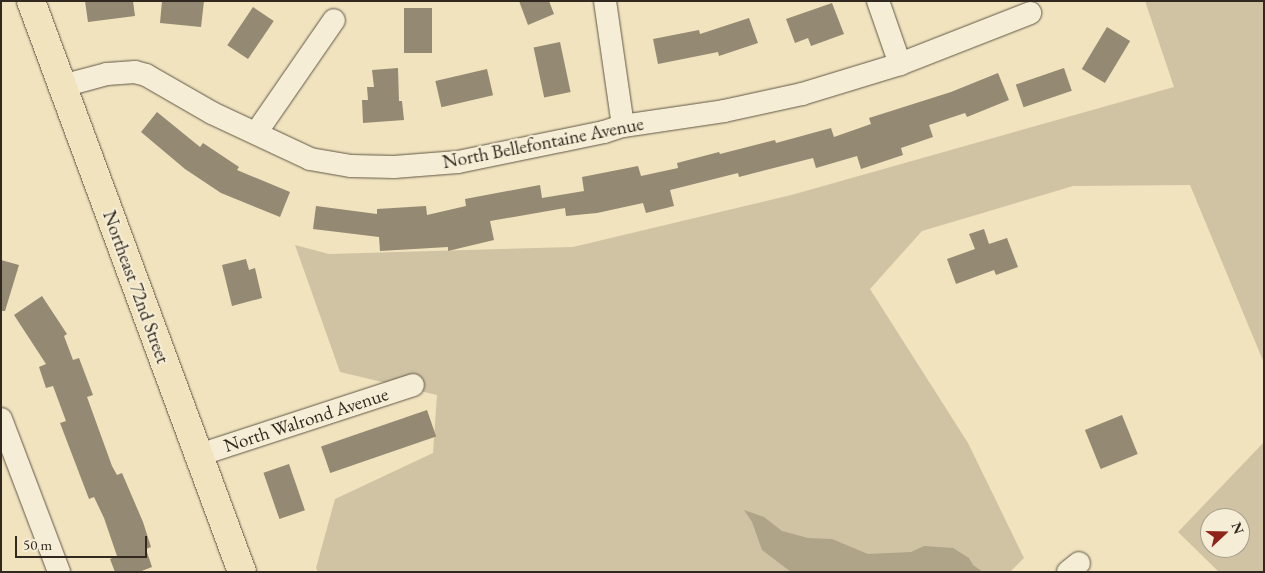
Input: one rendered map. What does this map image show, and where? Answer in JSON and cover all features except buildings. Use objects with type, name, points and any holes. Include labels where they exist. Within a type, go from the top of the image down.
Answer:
[{"type":"main road","name":"Northeast 72nd Street","points":[[31,1],[242,572]]},
{"type":"street","points":[[605,1],[623,126]]},
{"type":"street","points":[[878,1],[900,64]]},
{"type":"street","name":"North Bellefontaine Avenue","points":[[62,86],[107,74],[135,72],[157,80],[176,94],[310,159],[351,166],[394,167],[458,162],[604,132],[623,126],[724,111],[802,94],[900,64],[1030,13]]},
{"type":"street","points":[[256,133],[334,20]]},
{"type":"street","name":"North Walrond Avenue","points":[[199,455],[413,385]]},
{"type":"street","points":[[1,419],[58,572]]},
{"type":"shaded area","points":[[1145,1],[1264,1],[1264,363],[1190,185],[1073,186],[922,231],[870,289],[968,443],[1024,558],[1010,572],[318,572],[316,568],[335,499],[433,453],[437,395],[340,372],[295,245],[329,254],[573,247],[795,194],[1174,87]]},
{"type":"shaded area","points":[[1264,442],[1264,572],[1219,572],[1205,558],[1250,558],[1250,508],[1201,508]]},
{"type":"shaded area","points":[[1200,509],[1200,553],[1178,532]]},
{"type":"shaded area","points":[[744,510],[764,517],[782,531],[808,538],[832,539],[868,554],[911,552],[924,546],[953,548],[969,558],[973,565],[983,572],[791,572],[762,550],[752,522]]}]
